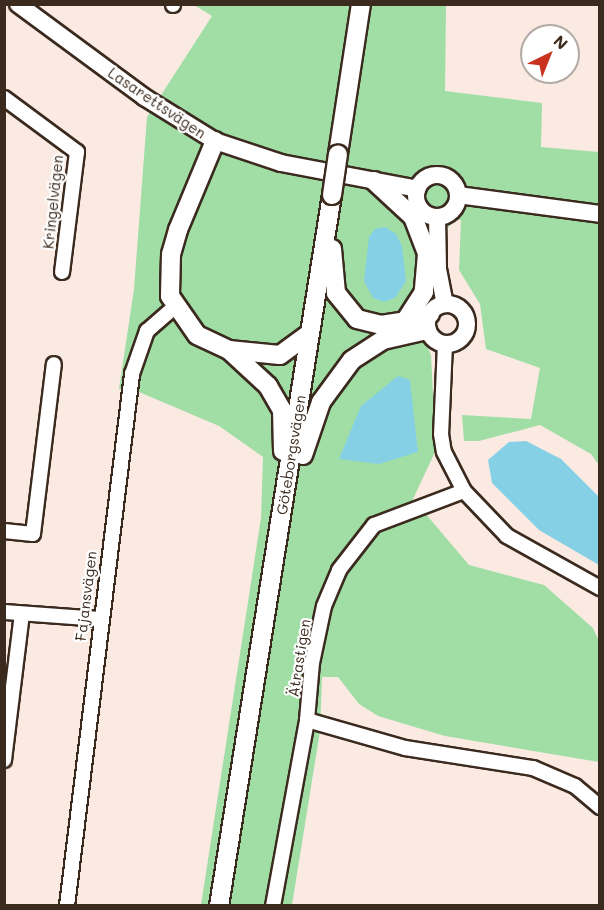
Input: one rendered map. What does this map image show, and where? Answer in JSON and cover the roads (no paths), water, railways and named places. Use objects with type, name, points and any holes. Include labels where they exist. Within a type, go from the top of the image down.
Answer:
[{"type":"main road","name":"Göteborgsvägen","points":[[219,906],[309,334],[336,196],[342,155],[344,117],[361,4]]},
{"type":"main road","points":[[215,141],[171,254],[170,296],[196,335],[229,350],[268,386],[282,410],[282,466],[261,594],[267,605]]},
{"type":"main road","points":[[374,181],[413,217],[427,254],[424,292],[405,321]]},
{"type":"main road","points":[[336,196],[332,267],[341,303],[353,316],[369,324],[434,316]]},
{"type":"main road","points":[[277,544],[291,526],[307,434],[333,381],[352,360],[375,344],[434,316]]},
{"type":"main road","points":[[229,350],[280,355],[309,334]]},
{"type":"street","name":"Lasarettsvägen","points":[[18,4],[144,97],[215,141],[281,163],[418,189]]},
{"type":"street","name":"Kringelvägen","points":[[4,98],[77,152],[62,272]]},
{"type":"street","points":[[443,176],[455,185],[458,195],[452,212],[437,217],[419,207],[418,189],[426,179],[443,176]]},
{"type":"street","points":[[458,195],[600,214]]},
{"type":"street","points":[[434,316],[460,310],[467,326],[459,340],[445,344],[434,340],[434,316],[438,269],[437,217]]},
{"type":"street","name":"Fajansvägen","points":[[67,906],[99,619],[136,358],[147,331],[176,306]]},
{"type":"street","points":[[445,344],[441,434],[444,452],[464,491],[507,536],[600,588]]},
{"type":"street","points":[[4,531],[33,534],[54,364]]},
{"type":"street","name":"Ätrastigen","points":[[273,906],[306,720],[312,663],[324,606],[339,570],[356,545],[374,525],[464,491]]},
{"type":"street","points":[[4,612],[99,619]]},
{"type":"street","points":[[4,760],[10,668],[22,614]]},
{"type":"street","points":[[306,720],[405,748],[533,768],[575,786],[600,807]]},
{"type":"water","points":[[385,227],[396,234],[402,246],[406,281],[395,298],[384,302],[373,298],[364,281],[369,237],[375,229]]},
{"type":"water","points":[[398,376],[410,380],[418,452],[379,464],[339,459],[361,406]]},
{"type":"water","points":[[526,441],[561,459],[599,497],[599,565],[539,530],[492,483],[488,460],[509,442]]}]
